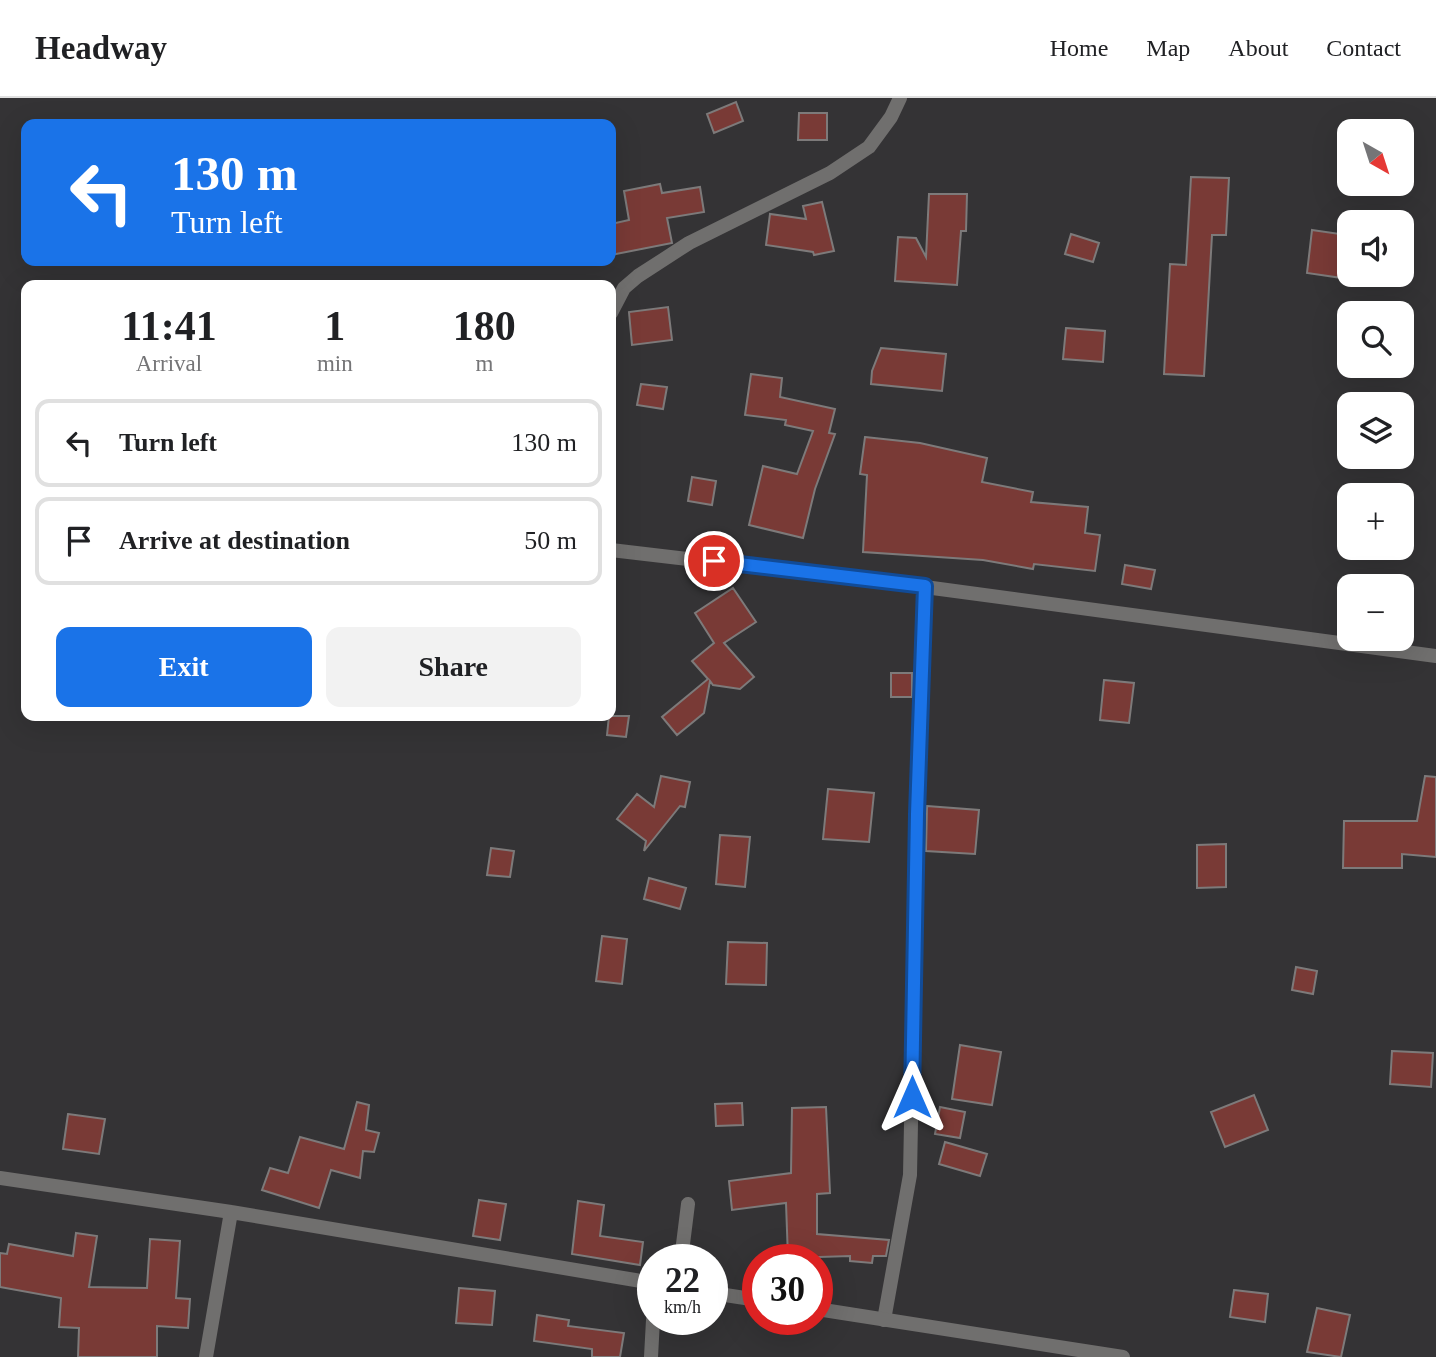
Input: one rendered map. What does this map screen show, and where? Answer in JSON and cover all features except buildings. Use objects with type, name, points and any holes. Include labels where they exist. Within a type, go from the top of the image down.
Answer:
[{"type":"street","points":[[616,303],[624,288],[638,276],[689,243],[830,173],[869,147],[891,117],[900,98]]},
{"type":"street","points":[[616,551],[925,586],[1436,656]]},
{"type":"street","points":[[884,1320],[910,1175],[917,814],[925,586]]},
{"type":"street","points":[[0,1178],[231,1212],[637,1280]]},
{"type":"street","points":[[683,1244],[688,1204]]},
{"type":"street","points":[[206,1357],[231,1212]]},
{"type":"street","points":[[833,1312],[1094,1355],[1124,1357]]},
{"type":"street","points":[[651,1357],[652,1335]]},
{"type":"route","points":[[714,561],[925,586],[917,814],[912,1097]]}]
